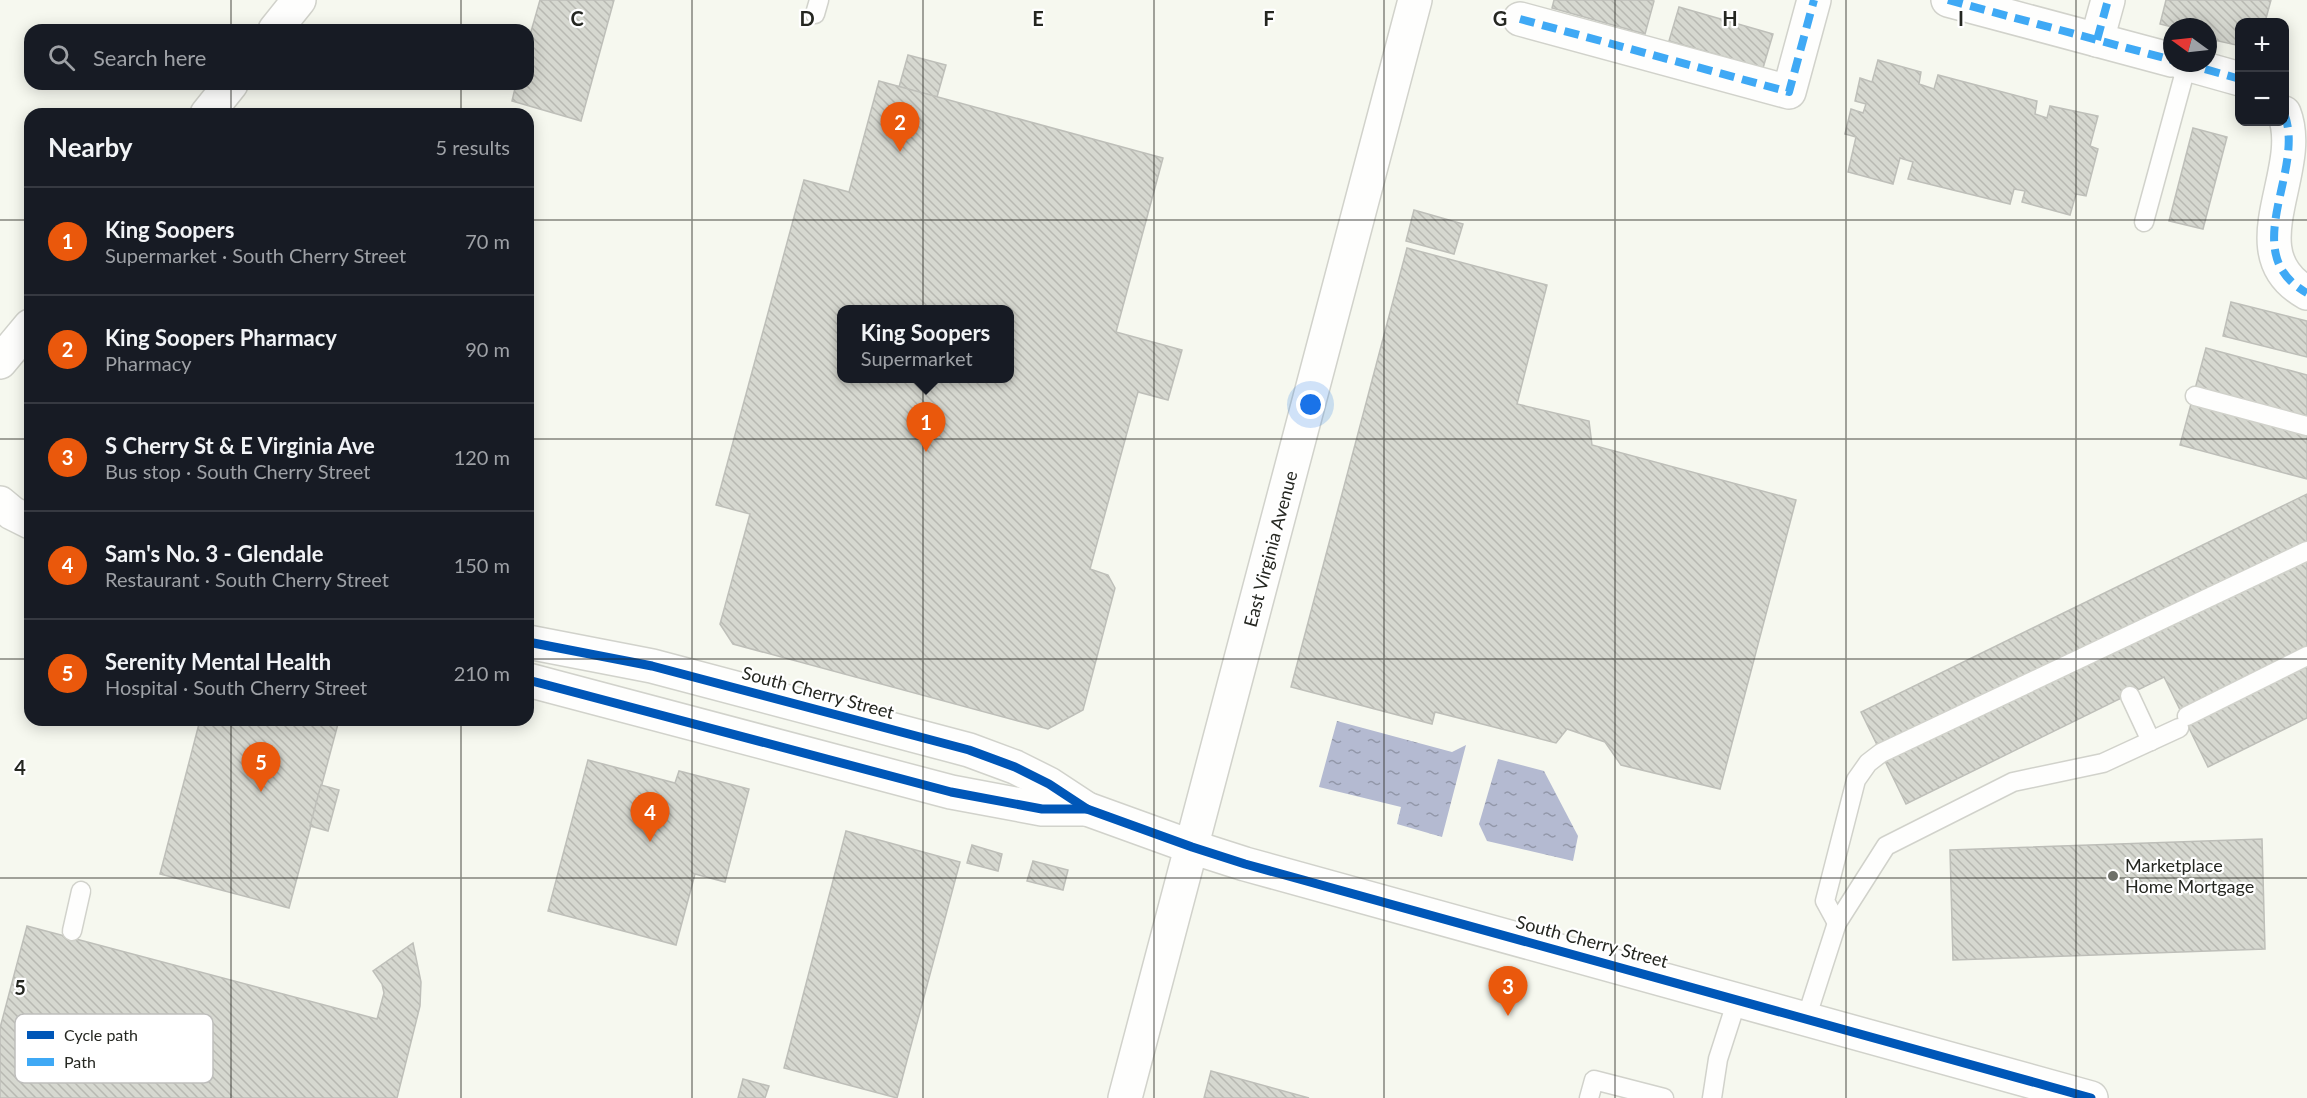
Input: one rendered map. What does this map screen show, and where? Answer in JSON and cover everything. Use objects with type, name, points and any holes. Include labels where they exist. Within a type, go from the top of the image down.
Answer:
[{"type":"main road","points":[[280,24],[299,0]]},
{"type":"main road","name":"East Virginia Avenue","points":[[1125,1098],[1415,0]]},
{"type":"main road","points":[[1520,19],[1789,92],[1814,0]]},
{"type":"main road","points":[[1948,0],[2163,57]]},
{"type":"main road","points":[[2097,40],[2108,0]]},
{"type":"main road","points":[[2216,72],[2235,78]]},
{"type":"main road","points":[[212,108],[226,90]]},
{"type":"main road","points":[[2289,121],[2291,167],[2276,228],[2276,251],[2279,264],[2292,282],[2307,293]]},
{"type":"main road","points":[[0,362],[24,333]]},
{"type":"main road","points":[[0,503],[24,519]]},
{"type":"main road","name":"South Cherry Street","points":[[534,643],[652,666],[969,750],[1015,767],[1048,783],[1087,809],[1192,847],[2091,1098]]},
{"type":"main road","name":"South Cherry Street","points":[[534,682],[951,792],[1042,809],[1087,809]]},
{"type":"lane","points":[[2144,222],[2179,72]]},
{"type":"lane","points":[[2195,396],[2307,426]]},
{"type":"lane","points":[[1837,924],[1825,901],[1856,780],[1868,763],[1881,753],[2307,551]]},
{"type":"lane","points":[[1806,1019],[1837,924],[1886,846],[2013,782],[2103,763],[2151,741],[2307,656]]},
{"type":"lane","points":[[2130,696],[2151,741]]},
{"type":"lane","points":[[72,931],[81,891]]},
{"type":"lane","points":[[1712,1098],[1718,1059],[1737,1000]]},
{"type":"lane","points":[[1589,1098],[1594,1080],[1664,1098]]},
{"type":"water","points":[[1337,721],[1452,752],[1466,745],[1442,837],[1397,824],[1401,807],[1319,787]]},
{"type":"water","points":[[1498,759],[1544,771],[1578,836],[1573,861],[1487,841],[1479,824]]},
{"type":"building","points":[[540,0],[614,0],[581,121],[512,101],[515,90],[534,90],[533,24]]},
{"type":"building","points":[[1554,0],[1654,1],[1645,34],[1552,8]]},
{"type":"building","points":[[2166,0],[2271,0],[2266,18],[2235,18],[2235,45],[2217,41],[2217,18],[2163,18],[2163,25],[2160,24]]},
{"type":"building","points":[[1679,7],[1773,34],[1763,68],[1669,41]]},
{"type":"building","points":[[908,55],[946,65],[937,97],[899,87]]},
{"type":"building","points":[[1878,60],[1921,72],[1919,84],[1934,89],[1938,75],[2037,101],[2035,114],[2047,118],[2050,106],[2098,116],[2090,146],[2098,149],[2086,196],[2076,194],[2070,215],[2022,202],[2025,191],[2014,189],[2010,204],[1908,179],[1913,162],[1900,158],[1893,184],[1848,172],[1856,137],[1845,134],[1851,109],[1863,113],[1866,104],[1855,101],[1860,78],[1872,82]]},
{"type":"building","points":[[879,81],[1163,158],[1116,332],[1182,350],[1168,400],[1138,392],[1090,569],[1108,575],[1115,588],[1083,710],[1048,729],[733,644],[720,624],[750,514],[716,505],[804,180],[849,192]]},
{"type":"building","points":[[2193,128],[2227,137],[2203,229],[2169,221]]},
{"type":"building","points":[[1414,210],[1463,224],[1454,254],[1406,241]]},
{"type":"building","points":[[1407,248],[1547,285],[1517,404],[1589,421],[1592,445],[1796,500],[1720,789],[1621,765],[1605,742],[1567,729],[1556,743],[1435,712],[1432,724],[1291,687]]},
{"type":"building","points":[[2231,302],[2307,321],[2307,357],[2223,336]]},
{"type":"building","points":[[2206,348],[2307,375],[2307,479],[2180,445]]},
{"type":"building","points":[[2307,494],[2307,718],[2208,767],[2164,677],[1906,804],[1861,712]]},
{"type":"building","points":[[198,726],[337,726],[289,908],[160,874]]},
{"type":"building","points":[[588,760],[675,783],[679,771],[749,789],[725,882],[695,874],[676,945],[548,911]]},
{"type":"building","points":[[321,785],[339,790],[328,831],[310,826]]},
{"type":"building","points":[[846,831],[960,862],[897,1098],[784,1068]]},
{"type":"building","points":[[2262,839],[2265,949],[1953,960],[1950,850]]},
{"type":"building","points":[[972,845],[1002,854],[998,871],[967,863]]},
{"type":"building","points":[[1033,861],[1068,870],[1063,890],[1027,881]]},
{"type":"building","points":[[27,926],[377,1019],[384,993],[382,984],[373,971],[413,943],[421,982],[420,1006],[397,1098],[0,1098],[0,1028]]},
{"type":"building","points":[[1211,1071],[1309,1098],[1204,1098]]},
{"type":"building","points":[[743,1079],[769,1086],[765,1098],[738,1098]]},
{"type":"marked path","points":[[1520,19],[1789,92],[1814,0]]},
{"type":"marked path","points":[[1948,0],[2163,58]]},
{"type":"marked path","points":[[2097,40],[2108,0]]},
{"type":"marked path","points":[[2215,72],[2235,78]]},
{"type":"marked path","points":[[2287,126],[2289,136],[2287,160],[2274,234],[2276,256],[2286,276],[2307,293]]},
{"type":"cycle path","points":[[534,643],[652,666],[969,750],[1015,767],[1049,784],[1087,809],[1245,864],[2091,1098]]},
{"type":"cycle path","points":[[534,682],[951,792],[1042,809],[1087,809]]},
{"type":"place","name":"King Soopers Pharmacy","points":[[900,152]]},
{"type":"place","name":"King Soopers","points":[[926,452]]},
{"type":"place","name":"Serenity Mental Health","points":[[261,792]]},
{"type":"place","name":"Sam's No. 3 - Glendale","points":[[650,842]]},
{"type":"place","name":"Marketplace Home Mortgage","points":[[2113,876]]},
{"type":"place","name":"S Cherry St & E Virginia Ave","points":[[1508,1016]]}]
